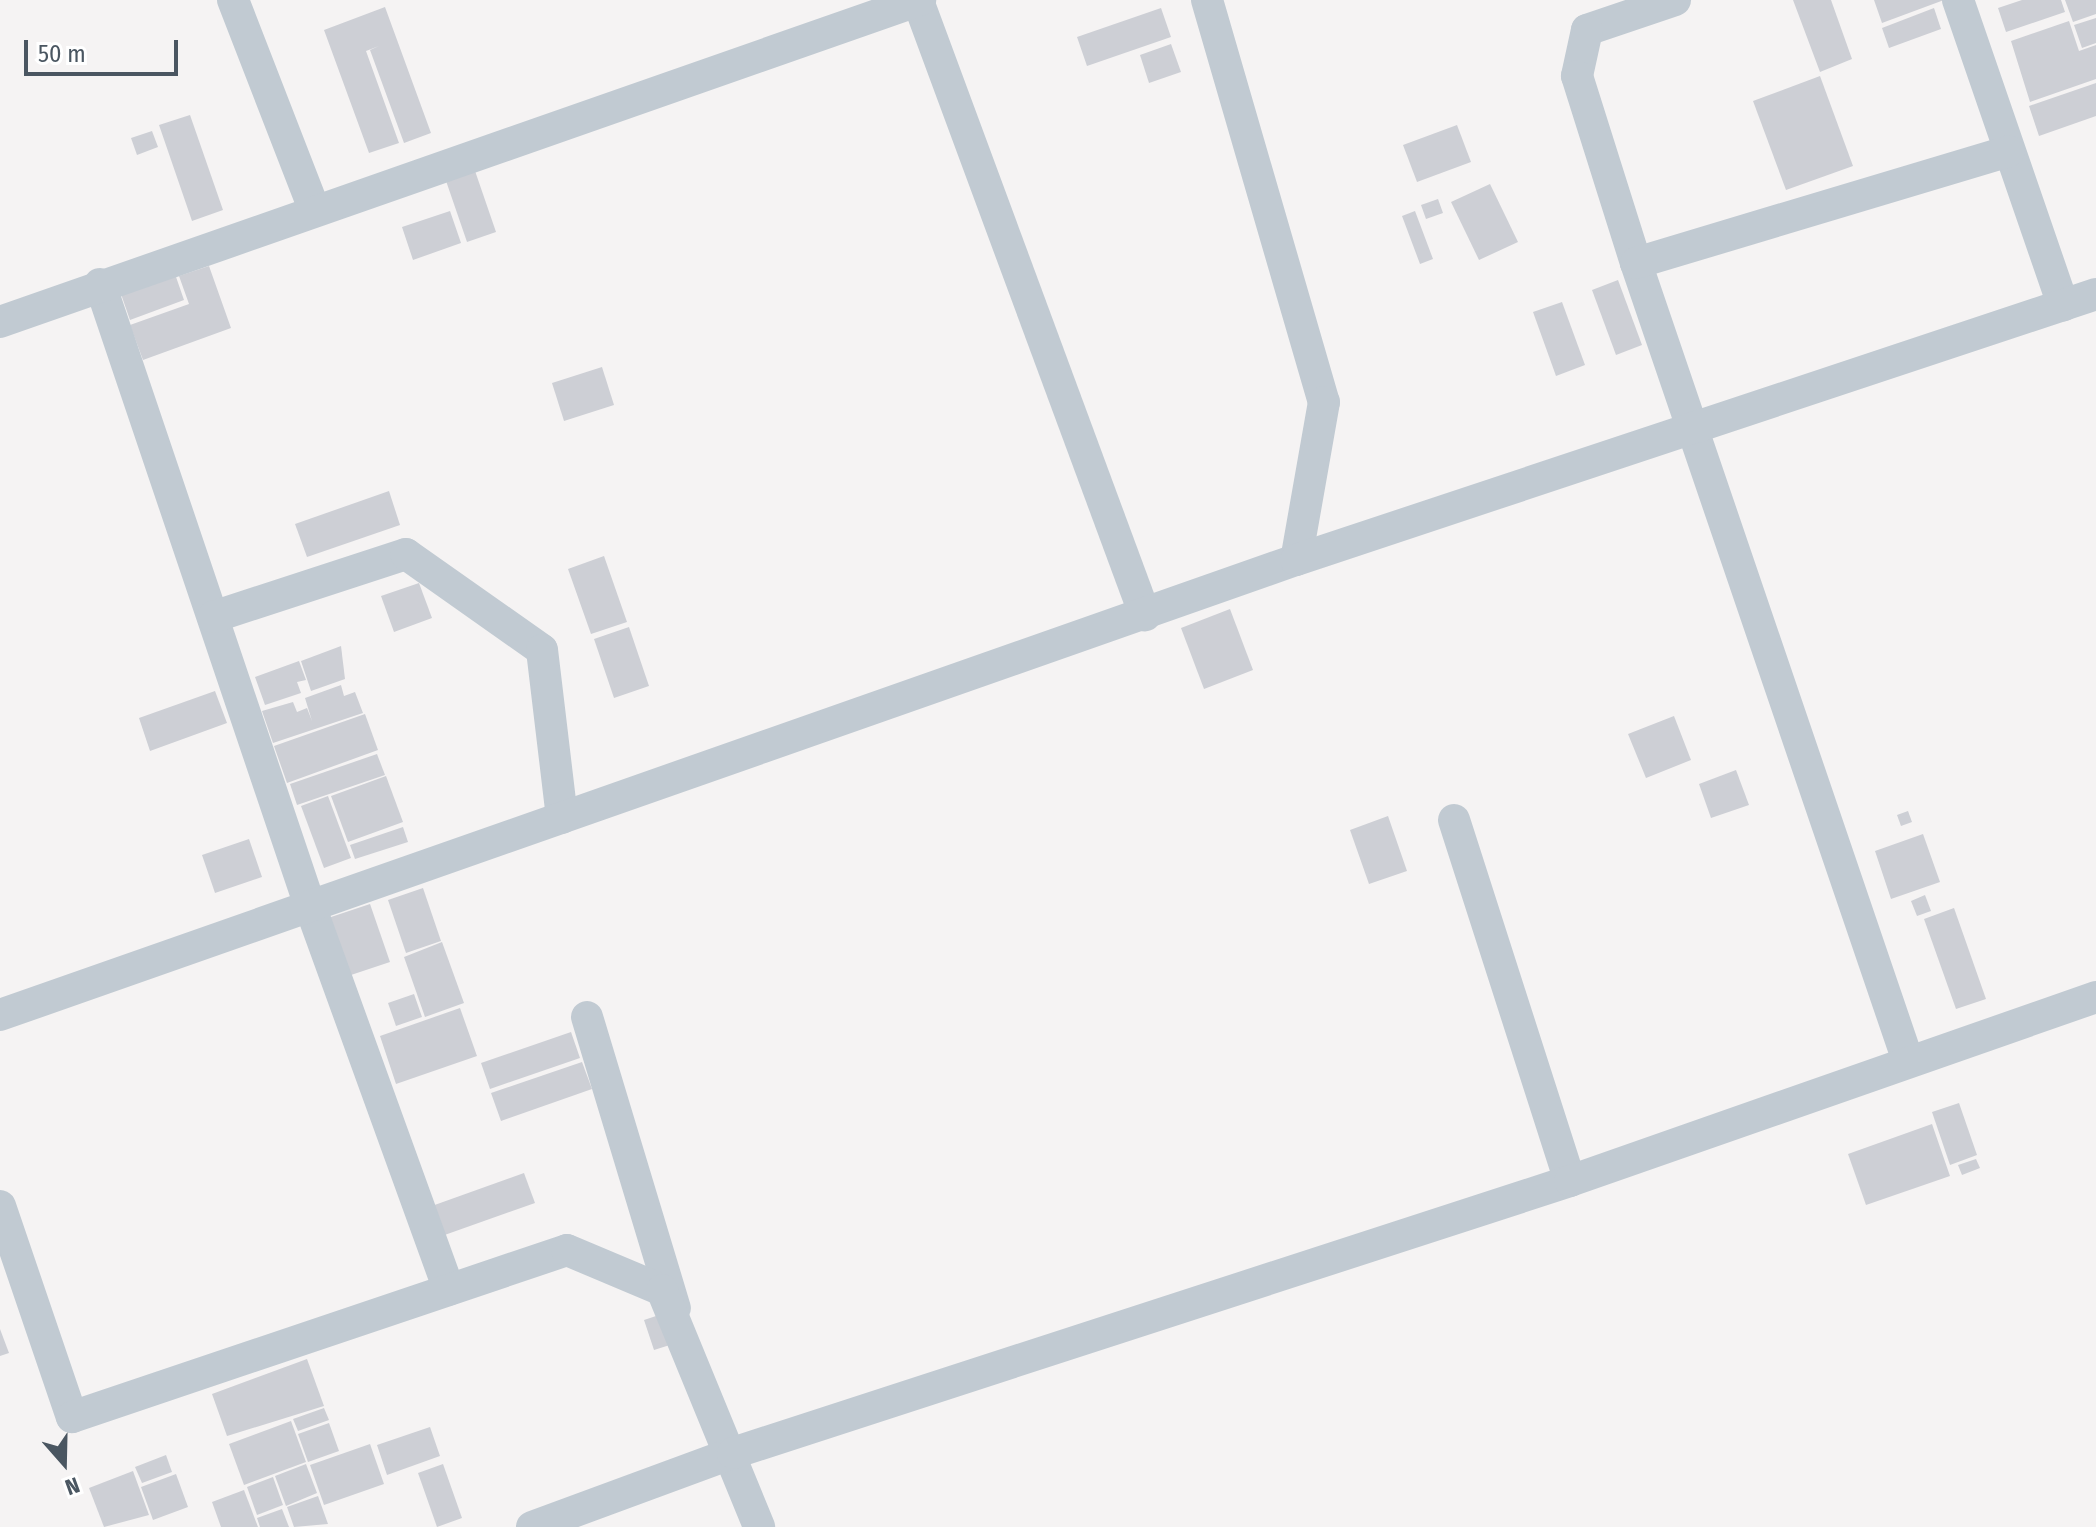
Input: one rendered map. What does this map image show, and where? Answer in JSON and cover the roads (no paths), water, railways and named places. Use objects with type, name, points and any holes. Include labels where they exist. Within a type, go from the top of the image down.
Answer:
[{"type":"street","points":[[233,0],[315,211]]},
{"type":"street","points":[[0,322],[100,284],[919,0],[1145,615]]},
{"type":"street","points":[[1207,0],[1324,402],[1296,560]]},
{"type":"street","points":[[1675,0],[1587,30],[1577,76],[1636,263],[1908,1061]]},
{"type":"street","points":[[1958,0],[2063,305]]},
{"type":"street","points":[[1636,263],[2009,151]]},
{"type":"street","points":[[100,284],[310,906],[449,1290]]},
{"type":"street","points":[[0,1015],[1296,560],[2096,294]]},
{"type":"street","points":[[213,617],[406,554],[542,650],[562,818]]},
{"type":"street","points":[[1454,820],[1570,1181]]},
{"type":"street","points":[[532,1527],[733,1453],[1570,1181],[2096,997]]},
{"type":"street","points":[[587,1017],[684,1338]]},
{"type":"street","points":[[0,1206],[72,1417],[567,1250],[662,1290],[733,1453],[759,1527]]}]
